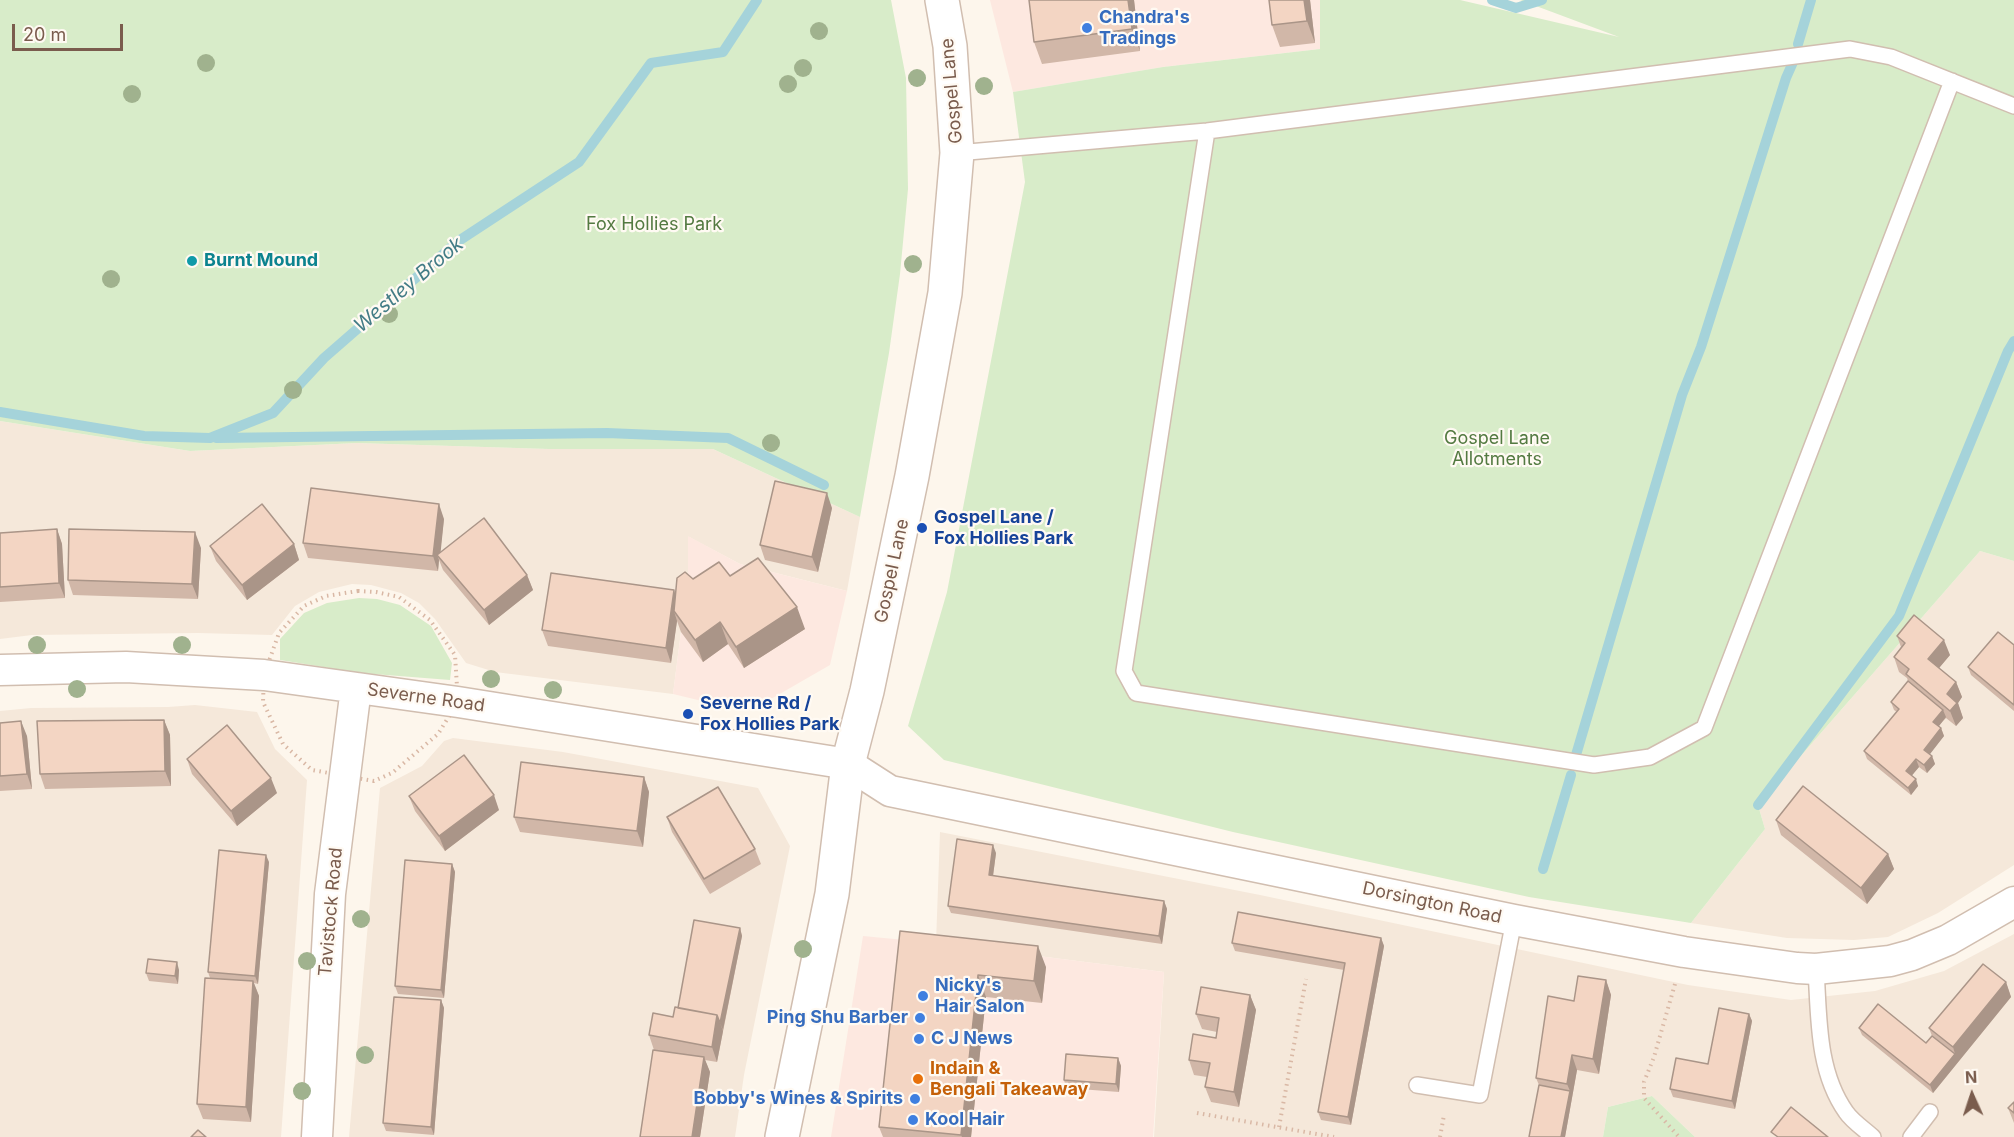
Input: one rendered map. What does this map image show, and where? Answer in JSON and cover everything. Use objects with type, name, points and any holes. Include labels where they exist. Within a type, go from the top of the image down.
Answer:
[{"type":"street","name":"Gospel Lane","points":[[782,1137],[832,894],[848,764],[867,691],[912,476],[945,293],[957,153],[950,46],[942,0]]},
{"type":"street","name":"Severne Road","points":[[0,670],[126,667],[264,675],[458,702],[848,764]]},
{"type":"street","name":"Tavistock Road","points":[[317,1137],[330,894],[356,688]]},
{"type":"street","name":"Dorsington Road","points":[[848,764],[890,790],[1514,920],[1684,952],[1797,968],[1816,969],[1890,961],[1912,955],[1948,940],[2014,902]]},
{"type":"lane","points":[[957,153],[1207,131],[1850,49],[1892,57],[2014,106]]},
{"type":"lane","points":[[1207,131],[1124,671],[1136,693],[1594,765],[1650,757],[1704,728],[1952,81]]},
{"type":"lane","points":[[1417,1084],[1480,1095],[1514,920]]},
{"type":"lane","points":[[1816,969],[1820,1031],[1828,1078],[1846,1113],[1873,1137]]},
{"type":"lane","points":[[1911,1137],[1929,1112]]},
{"type":"path","points":[[1679,1137],[1644,1098],[1644,1082],[1654,1057],[1684,952]]},
{"type":"path","points":[[1279,1127],[1306,979]]},
{"type":"path","points":[[1197,1113],[1334,1137]]},
{"type":"shaded area","points":[[990,0],[1320,0],[1320,49],[1163,67],[1013,92]]},
{"type":"shaded area","points":[[0,421],[190,451],[357,443],[549,449],[713,449],[860,517],[847,591],[740,564],[689,537],[688,577],[673,694],[495,672],[466,663],[435,619],[419,603],[401,593],[371,585],[352,584],[319,592],[295,606],[272,635],[198,633],[32,635],[0,639]]},
{"type":"shaded area","points":[[688,536],[740,564],[847,591],[830,665],[764,703],[702,701],[673,694],[688,577]]},
{"type":"shaded area","points":[[1980,551],[2014,561],[2014,865],[1938,913],[1888,937],[1854,940],[1787,938],[1691,923],[1765,829],[1758,805]]},
{"type":"shaded area","points":[[195,705],[257,712],[275,749],[307,780],[281,1137],[0,1137],[0,711],[31,708]]},
{"type":"shaded area","points":[[453,738],[563,752],[758,788],[790,846],[744,1075],[735,1137],[349,1137],[380,788],[422,766],[444,741]]},
{"type":"shaded area","points":[[940,832],[1260,895],[1688,985],[1791,1000],[1875,991],[1944,971],[2014,934],[2014,1137],[1695,1137],[1652,1096],[1608,1107],[1603,1137],[1154,1137],[1164,972],[936,943]]},
{"type":"shaded area","points":[[863,936],[1164,972],[1153,1137],[831,1137]]},
{"type":"green space","name":"Fox Hollies Park","points":[[0,0],[891,0],[906,78],[908,189],[900,274],[889,353],[860,517],[713,449],[549,449],[357,443],[190,451],[0,421]]},
{"type":"green space","name":"Gospel Lane Allotments","points":[[1320,0],[1460,0],[1619,37],[1520,0],[2014,0],[2014,561],[1980,551],[1758,805],[1765,829],[1691,923],[1529,897],[1233,832],[944,760],[908,726],[947,592],[1025,182],[1013,92],[1163,67],[1320,49]]},
{"type":"green space","points":[[359,598],[377,599],[400,605],[431,626],[452,663],[450,680],[361,673],[280,660],[280,639],[304,613],[327,603]]},
{"type":"green space","points":[[1652,1096],[1695,1137],[1603,1137],[1608,1107]]},
{"type":"building","points":[[1029,0],[1128,0],[1132,29],[1034,42]]},
{"type":"building","points":[[1269,0],[1304,0],[1307,21],[1272,25]]},
{"type":"building","points":[[775,481],[827,493],[812,557],[760,545]]},
{"type":"building","points":[[311,488],[439,504],[433,556],[303,543]]},
{"type":"building","points":[[262,504],[294,544],[242,585],[210,546]]},
{"type":"building","points":[[484,518],[527,575],[484,610],[437,555]]},
{"type":"building","points":[[57,529],[59,583],[0,587],[0,533]]},
{"type":"building","points":[[69,529],[195,532],[192,584],[68,580]]},
{"type":"building","points":[[758,558],[797,607],[736,647],[720,622],[695,640],[674,611],[677,578],[685,572],[693,579],[719,562],[730,576]]},
{"type":"building","points":[[551,573],[674,590],[666,648],[542,630]]},
{"type":"building","points":[[1914,615],[1944,640],[1928,659],[1956,682],[1947,694],[1957,703],[1950,711],[1906,674],[1909,669],[1894,657],[1905,643],[1897,636]]},
{"type":"building","points":[[1998,632],[2014,645],[2014,705],[1968,667]]},
{"type":"building","points":[[1908,681],[1943,710],[1933,722],[1941,728],[1924,750],[1932,756],[1924,765],[1916,759],[1906,771],[1916,779],[1908,788],[1864,751],[1899,709],[1891,702]]},
{"type":"building","points":[[164,720],[165,771],[40,774],[37,721]]},
{"type":"building","points":[[21,721],[27,774],[0,776],[0,723]]},
{"type":"building","points":[[227,725],[271,778],[231,811],[187,759]]},
{"type":"building","points":[[464,755],[494,795],[439,836],[409,796]]},
{"type":"building","points":[[521,762],[644,777],[637,831],[514,817]]},
{"type":"building","points":[[1803,786],[1888,854],[1861,888],[1776,820]]},
{"type":"building","points":[[718,787],[755,849],[704,879],[667,817]]},
{"type":"building","points":[[957,839],[993,845],[989,875],[1164,901],[1159,936],[948,906]]},
{"type":"building","points":[[219,850],[266,855],[255,976],[208,972]]},
{"type":"building","points":[[405,860],[452,864],[441,990],[395,986]]},
{"type":"building","points":[[1238,912],[1381,938],[1348,1117],[1318,1112],[1345,963],[1232,943]]},
{"type":"building","points":[[694,920],[740,928],[720,1023],[717,1015],[678,1008]]},
{"type":"building","points":[[900,931],[1038,946],[1034,981],[978,975],[961,1135],[879,1127]]},
{"type":"building","points":[[148,959],[177,962],[175,976],[146,973]]},
{"type":"building","points":[[1983,964],[2006,982],[1953,1047],[1929,1028]]},
{"type":"building","points":[[1578,976],[1606,980],[1593,1059],[1572,1055],[1567,1084],[1536,1078],[1548,996],[1574,1001]]},
{"type":"building","points":[[205,978],[253,981],[246,1107],[197,1104]]},
{"type":"building","points":[[1201,987],[1250,995],[1234,1092],[1205,1087],[1210,1063],[1189,1060],[1193,1034],[1216,1038],[1219,1018],[1196,1014]]},
{"type":"building","points":[[394,997],[441,1000],[431,1127],[383,1123]]},
{"type":"building","points":[[1878,1004],[1926,1043],[1932,1036],[1955,1054],[1930,1085],[1859,1028]]},
{"type":"building","points":[[675,1007],[717,1015],[712,1047],[649,1035],[653,1013],[673,1017]]},
{"type":"building","points":[[1719,1008],[1749,1014],[1732,1101],[1670,1089],[1676,1058],[1708,1064]]},
{"type":"building","points":[[653,1050],[704,1057],[692,1137],[640,1137]]},
{"type":"building","points":[[1066,1054],[1118,1058],[1116,1084],[1064,1080]]},
{"type":"building","points":[[1539,1085],[1570,1091],[1561,1137],[1529,1137]]},
{"type":"building","points":[[2014,1102],[2014,1113],[2008,1108]]},
{"type":"building","points":[[1791,1107],[1828,1137],[1778,1137],[1771,1132]]},
{"type":"building","points":[[198,1130],[206,1137],[191,1137]]},
{"type":"waterway","name":"Westley Brook","points":[[0,412],[144,436],[210,438],[273,413],[324,358],[457,242],[579,162],[651,63],[723,52],[757,0]]},
{"type":"waterway","name":"Westley Brook","points":[[1492,0],[1516,8],[1542,0]]},
{"type":"waterway","points":[[1798,44],[1811,0]]},
{"type":"waterway","points":[[1576,755],[1682,395],[1701,347],[1786,78],[1794,60]]},
{"type":"waterway","points":[[1758,805],[1899,616],[2014,341]]},
{"type":"waterway","points":[[216,438],[607,433],[728,438],[824,485]]},
{"type":"waterway","points":[[1543,869],[1571,775]]},
{"type":"place","name":"Chandra's Tradings","points":[[1087,28]]},
{"type":"place","name":"Burnt Mound","points":[[192,261]]},
{"type":"place","name":"Gospel Lane / Fox Hollies Park","points":[[922,528]]},
{"type":"place","name":"Severne Rd / Fox Hollies Park","points":[[688,714]]},
{"type":"place","name":"Nicky's Hair Salon","points":[[923,996]]},
{"type":"place","name":"Ping Shu Barber","points":[[920,1018]]},
{"type":"place","name":"C J News","points":[[919,1039]]},
{"type":"place","name":"Indain & Bengali Takeaway","points":[[918,1079]]},
{"type":"place","name":"Bobby's Wines & Spirits","points":[[915,1099]]},
{"type":"place","name":"Kool Hair","points":[[913,1120]]}]
